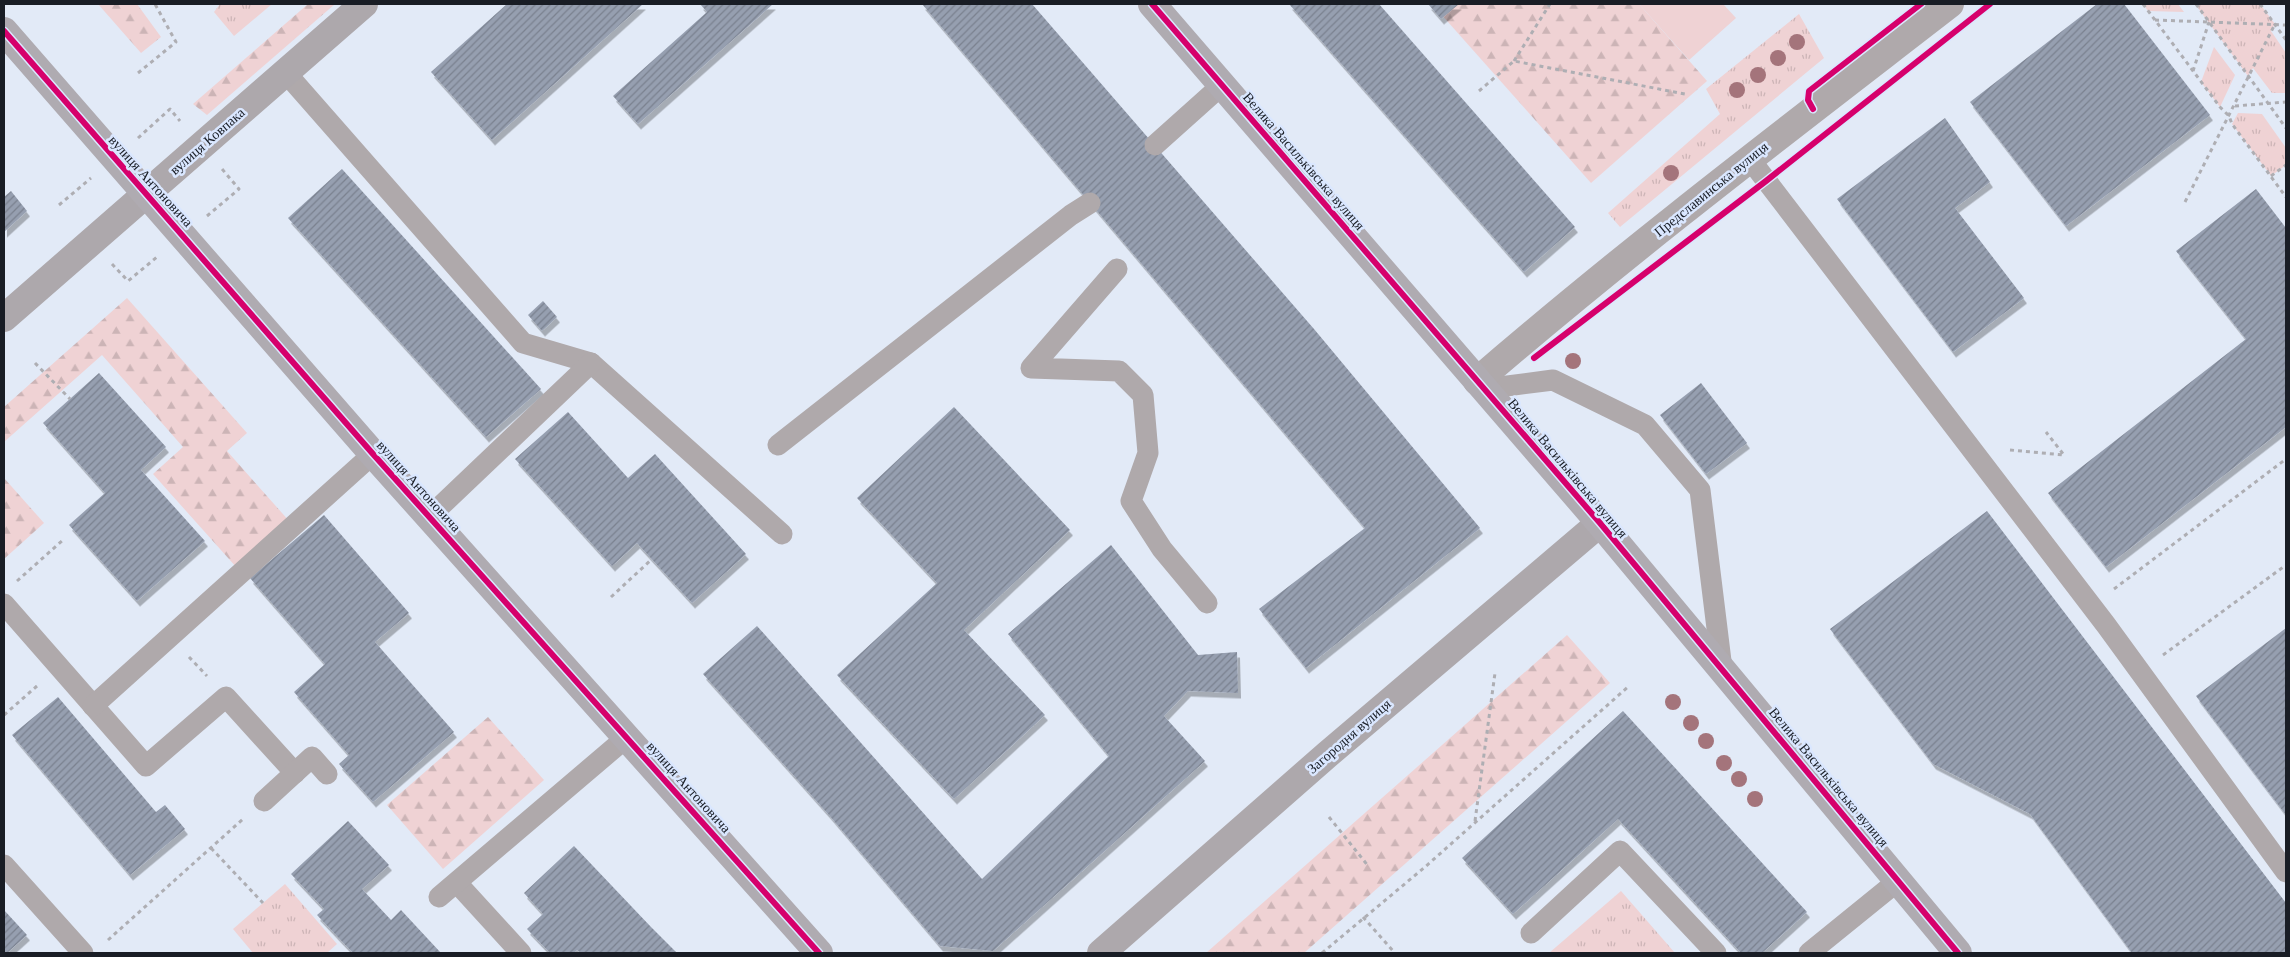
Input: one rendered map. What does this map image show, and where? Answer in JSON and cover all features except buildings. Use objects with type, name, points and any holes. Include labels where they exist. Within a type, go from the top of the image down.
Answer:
[{"type":"main road","name":"вулиця Ковпака","points":[[4,318],[364,4]]},
{"type":"main road","name":"Велика Васильківська вулиця","points":[[1152,4],[1600,523],[1958,953]]},
{"type":"main road","name":"вулиця Антоновича","points":[[4,31],[373,454],[628,737],[819,953]]},
{"type":"main road","name":"Загородня вулиця","points":[[1101,953],[1336,748],[1600,523]]},
{"type":"street","name":"Предславинська вулиця","points":[[1481,385],[1522,342],[1749,158],[1950,4]]},
{"type":"lane","points":[[286,72],[522,343],[591,363],[782,534]]},
{"type":"lane","points":[[1154,145],[1222,85]]},
{"type":"lane","points":[[1749,158],[2106,626],[2286,872]]},
{"type":"lane","points":[[778,445],[1071,215],[1090,203]]},
{"type":"lane","points":[[1117,269],[1031,368],[1119,370],[1143,395],[1148,453],[1131,501],[1162,549],[1207,603]]},
{"type":"lane","points":[[430,517],[591,363]]},
{"type":"lane","points":[[1481,385],[1553,380],[1645,425],[1700,490],[1722,669]]},
{"type":"lane","points":[[93,706],[373,454]]},
{"type":"lane","points":[[7,595],[93,706],[146,766],[226,697],[296,773]]},
{"type":"lane","points":[[439,897],[628,737]]},
{"type":"lane","points":[[264,801],[312,757],[327,774]]},
{"type":"lane","points":[[1530,933],[1620,851],[1716,953]]},
{"type":"lane","points":[[4,865],[82,953]]},
{"type":"lane","points":[[1809,953],[1899,880]]},
{"type":"lane","points":[[457,883],[522,953]]},
{"type":"path","points":[[138,73],[176,42],[155,4]]},
{"type":"path","points":[[1479,91],[1514,61],[1550,4]]},
{"type":"path","points":[[2143,4],[2285,194]]},
{"type":"path","points":[[2196,4],[2286,128]]},
{"type":"path","points":[[2260,4],[2286,40]]},
{"type":"path","points":[[2155,20],[2286,25]]},
{"type":"path","points":[[2193,72],[2209,22]]},
{"type":"path","points":[[2185,202],[2274,24]]},
{"type":"path","points":[[1514,61],[1684,94]]},
{"type":"path","points":[[2234,106],[2286,102]]},
{"type":"path","points":[[2271,176],[2286,165]]},
{"type":"path","points":[[35,363],[70,399]]},
{"type":"path","points":[[2001,450],[2064,455],[2046,432]]},
{"type":"path","points":[[2108,594],[2286,459]]},
{"type":"path","points":[[7,595],[63,540]]},
{"type":"path","points":[[611,597],[652,559]]},
{"type":"path","points":[[2157,660],[2286,565]]},
{"type":"path","points":[[1474,822],[1495,673]]},
{"type":"path","points":[[4,715],[39,685]]},
{"type":"path","points":[[1322,953],[1425,867],[1629,686]]},
{"type":"path","points":[[107,940],[264,801]]},
{"type":"path","points":[[1329,817],[1369,867]]},
{"type":"path","points":[[211,848],[263,903]]},
{"type":"path","points":[[1363,917],[1395,953]]},
{"type":"green space","points":[[98,4],[137,4],[161,37],[141,53]]},
{"type":"green space","points":[[220,4],[272,4],[234,36],[214,12]]},
{"type":"green space","points":[[308,4],[335,4],[207,115],[193,104]]},
{"type":"green space","points":[[1432,4],[1639,4],[1707,81],[1591,183]]},
{"type":"green space","points":[[1639,4],[1723,4],[1736,18],[1689,60]]},
{"type":"green space","points":[[2143,4],[2178,4],[2184,12],[2148,11]]},
{"type":"green space","points":[[2195,4],[2260,4],[2275,24],[2271,31],[2286,53],[2286,93],[2272,93],[2253,68],[2248,76]]},
{"type":"green space","points":[[1799,14],[1824,58],[1620,227],[1608,213],[1720,114],[1706,89]]},
{"type":"green space","points":[[2214,47],[2235,75],[2220,107],[2201,82]]},
{"type":"green space","points":[[2238,113],[2262,114],[2286,148],[2286,165],[2271,176],[2232,124]]},
{"type":"green space","points":[[127,298],[247,433],[227,451],[290,522],[237,568],[153,474],[183,447],[102,355],[4,442],[4,407]]},
{"type":"green space","points":[[4,478],[44,523],[4,559]]},
{"type":"green space","points":[[1567,635],[1610,683],[1304,953],[1206,953]]},
{"type":"green space","points":[[488,717],[544,780],[443,869],[387,805]]},
{"type":"green space","points":[[285,884],[337,944],[327,953],[253,953],[233,929]]},
{"type":"green space","points":[[1621,891],[1675,953],[1549,953]]},
{"type":"cycle path","points":[[1152,4],[1600,523],[1958,953]]},
{"type":"cycle path","points":[[1813,109],[1808,100],[1809,91],[1921,4]]},
{"type":"cycle path","points":[[1534,358],[1766,181],[1990,4]]},
{"type":"cycle path","points":[[4,31],[373,454],[819,953]]}]
